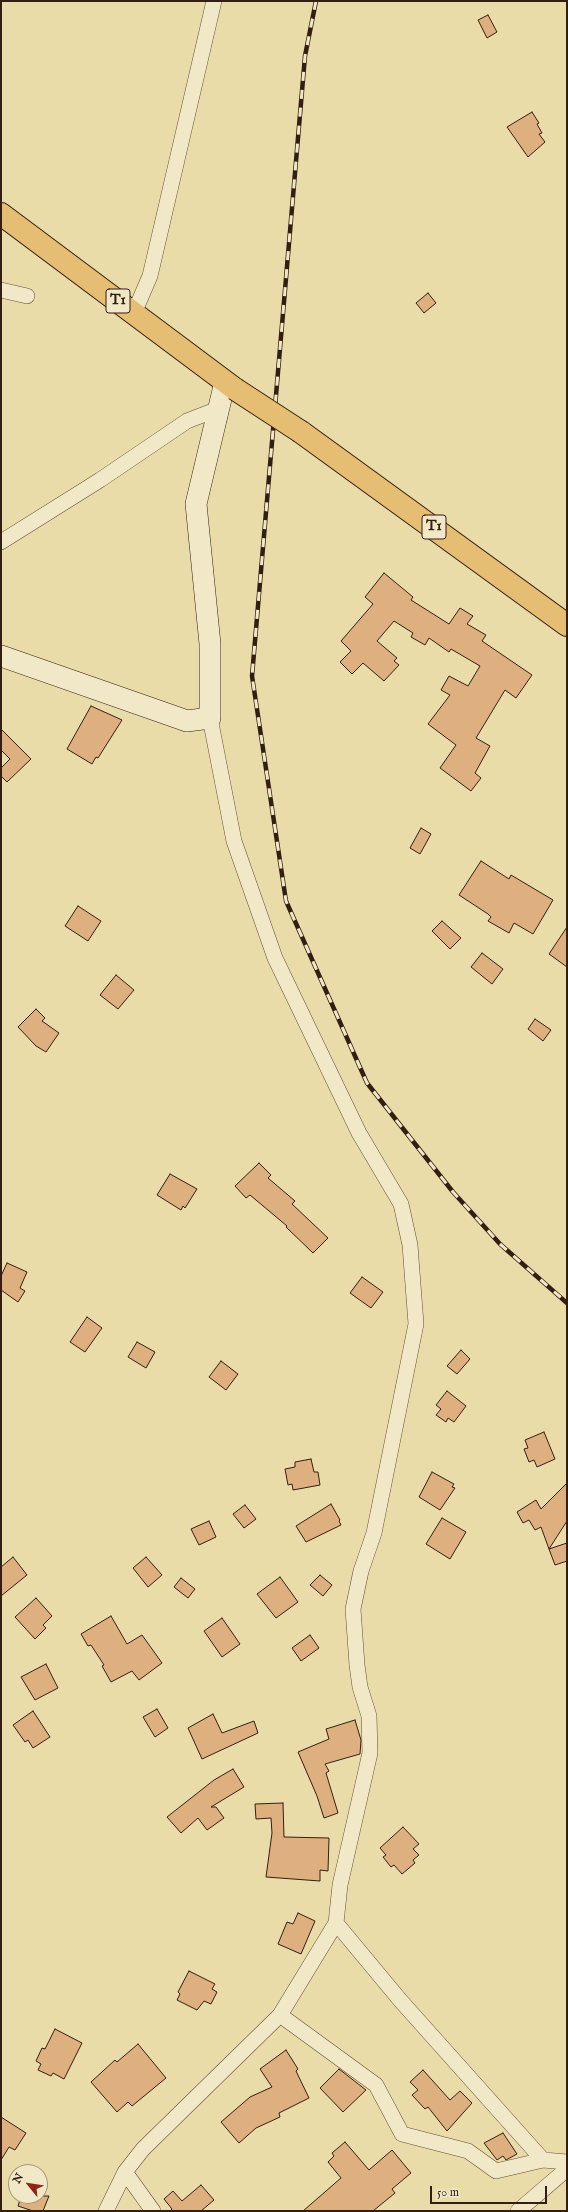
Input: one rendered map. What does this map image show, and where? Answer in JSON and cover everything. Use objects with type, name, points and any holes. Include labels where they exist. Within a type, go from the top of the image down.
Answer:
[{"type":"highway","name":"T1","points":[[1,214],[230,385],[301,432],[567,624]]},
{"type":"street","points":[[134,313],[150,276],[214,1]]},
{"type":"street","points":[[1,290],[27,296]]},
{"type":"street","points":[[106,2211],[125,2172],[142,2149],[280,2015],[336,1923],[340,1885],[370,1753],[369,1716],[360,1687],[353,1609],[362,1571],[374,1533],[416,1324],[410,1245],[401,1204],[358,1133],[275,958],[234,841],[210,718],[210,644],[196,504],[218,409],[230,385]]},
{"type":"street","points":[[1,542],[100,480],[187,421],[218,409]]},
{"type":"street","points":[[1,656],[187,721],[210,718]]},
{"type":"street","points":[[336,1923],[400,2000],[543,2160]]},
{"type":"street","points":[[280,2015],[376,2085],[402,2134],[468,2151],[496,2171],[543,2160],[567,2162]]},
{"type":"street","points":[[518,2211],[567,2169]]},
{"type":"street","points":[[125,2172],[153,2211]]},
{"type":"building","points":[[488,15],[497,32],[487,38],[478,20]]},
{"type":"building","points":[[532,112],[539,123],[537,124],[542,133],[539,134],[545,142],[528,157],[507,127]]},
{"type":"building","points":[[428,293],[436,303],[424,313],[416,303]]},
{"type":"building","points":[[384,573],[413,597],[411,600],[449,624],[460,608],[473,616],[467,624],[486,635],[482,641],[532,675],[516,698],[505,690],[476,738],[490,746],[475,773],[481,778],[471,791],[440,768],[456,745],[428,724],[450,695],[441,690],[449,676],[468,686],[480,666],[451,649],[449,652],[429,638],[425,645],[411,637],[413,633],[394,621],[377,641],[397,658],[394,661],[399,665],[384,681],[363,663],[352,674],[340,662],[351,651],[341,641],[373,604],[365,597]]},
{"type":"building","points":[[91,706],[122,720],[98,758],[96,757],[92,764],[67,749]]},
{"type":"building","points":[[1,729],[31,759],[7,782],[1,776],[1,768],[10,759],[1,750]]},
{"type":"building","points":[[421,828],[431,834],[420,854],[410,848]]},
{"type":"building","points":[[481,861],[509,879],[511,875],[553,900],[533,934],[514,923],[509,933],[488,921],[491,917],[488,914],[459,895]]},
{"type":"building","points":[[78,906],[101,921],[88,941],[65,926]]},
{"type":"building","points":[[442,921],[461,938],[450,949],[432,931]]},
{"type":"building","points":[[567,927],[567,967],[549,954]]},
{"type":"building","points":[[482,953],[503,969],[492,984],[471,967]]},
{"type":"building","points":[[116,975],[134,990],[118,1009],[100,995]]},
{"type":"building","points":[[36,1009],[45,1018],[42,1021],[59,1033],[46,1052],[36,1046],[18,1027]]},
{"type":"building","points":[[535,1019],[551,1030],[543,1041],[528,1029]]},
{"type":"building","points":[[259,1163],[271,1175],[268,1178],[295,1201],[292,1204],[328,1238],[313,1253],[286,1227],[287,1226],[250,1195],[246,1198],[235,1186]]},
{"type":"building","points":[[170,1174],[197,1189],[185,1208],[183,1206],[181,1210],[157,1195]]},
{"type":"building","points":[[7,1263],[27,1272],[20,1288],[25,1291],[18,1302],[1,1290],[1,1276]]},
{"type":"building","points":[[362,1277],[383,1292],[371,1308],[350,1293]]},
{"type":"building","points":[[87,1317],[102,1328],[85,1352],[70,1342]]},
{"type":"building","points":[[137,1342],[155,1352],[146,1368],[128,1357]]},
{"type":"building","points":[[461,1350],[470,1359],[457,1374],[447,1366]]},
{"type":"building","points":[[221,1361],[238,1374],[226,1390],[209,1377]]},
{"type":"building","points":[[447,1391],[466,1406],[454,1422],[448,1418],[446,1422],[436,1415],[441,1409],[436,1405]]},
{"type":"building","points":[[544,1432],[555,1459],[537,1467],[534,1460],[529,1462],[524,1449],[528,1448],[525,1440]]},
{"type":"building","points":[[311,1459],[314,1472],[318,1472],[320,1485],[293,1490],[292,1484],[288,1485],[285,1469],[295,1467],[295,1462]]},
{"type":"building","points":[[432,1472],[454,1484],[452,1487],[455,1488],[440,1510],[419,1497]]},
{"type":"building","points":[[567,1483],[567,1521],[549,1549],[541,1527],[535,1530],[529,1520],[523,1523],[517,1512],[536,1500],[541,1509]]},
{"type":"building","points":[[331,1504],[340,1520],[341,1525],[306,1542],[296,1526]]},
{"type":"building","points":[[245,1505],[256,1519],[244,1528],[233,1514]]},
{"type":"building","points":[[442,1518],[466,1532],[450,1559],[426,1544]]},
{"type":"building","points":[[209,1521],[216,1537],[199,1545],[191,1529]]},
{"type":"building","points":[[567,1543],[567,1561],[555,1565],[549,1549]]},
{"type":"building","points":[[13,1557],[27,1575],[1,1596],[1,1567]]},
{"type":"building","points":[[146,1557],[162,1575],[148,1587],[133,1568]]},
{"type":"building","points":[[320,1575],[332,1585],[323,1596],[310,1585]]},
{"type":"building","points":[[280,1577],[298,1602],[276,1618],[257,1594]]},
{"type":"building","points":[[181,1578],[195,1589],[188,1598],[174,1587]]},
{"type":"building","points":[[36,1598],[52,1616],[43,1625],[46,1628],[35,1639],[15,1617]]},
{"type":"building","points":[[111,1616],[127,1644],[142,1635],[162,1663],[139,1680],[132,1671],[111,1682],[102,1666],[104,1665],[91,1645],[88,1646],[81,1634]]},
{"type":"building","points":[[222,1618],[240,1644],[222,1657],[204,1631]]},
{"type":"building","points":[[310,1635],[319,1648],[301,1661],[292,1648]]},
{"type":"building","points":[[46,1664],[58,1688],[35,1700],[21,1677]]},
{"type":"building","points":[[157,1709],[168,1728],[155,1737],[143,1717]]},
{"type":"building","points":[[33,1711],[50,1737],[33,1748],[28,1740],[25,1742],[13,1725]]},
{"type":"building","points":[[213,1714],[222,1733],[254,1721],[258,1733],[202,1759],[188,1728]]},
{"type":"building","points":[[355,1720],[361,1740],[360,1754],[325,1764],[329,1771],[326,1773],[338,1813],[324,1818],[317,1796],[298,1752],[329,1739],[326,1729]]},
{"type":"building","points":[[233,1769],[244,1787],[211,1807],[216,1807],[224,1818],[207,1830],[198,1818],[181,1833],[167,1817],[214,1780]]},
{"type":"building","points":[[283,1803],[284,1837],[329,1838],[328,1871],[320,1870],[320,1881],[266,1877],[272,1833],[271,1818],[256,1819],[255,1804]]},
{"type":"building","points":[[403,1827],[419,1844],[413,1849],[419,1855],[413,1860],[415,1863],[402,1874],[394,1865],[391,1867],[383,1857],[386,1855],[380,1848]]},
{"type":"building","points":[[298,1913],[315,1921],[301,1954],[278,1944],[287,1922],[293,1924]]},
{"type":"building","points":[[189,1971],[215,1984],[212,1989],[217,1992],[211,2004],[204,2001],[197,2010],[177,2000],[180,1994],[178,1992]]},
{"type":"building","points":[[55,2029],[82,2043],[64,2079],[53,2073],[51,2076],[38,2070],[41,2064],[36,2061],[42,2048],[45,2049]]},
{"type":"building","points":[[138,2044],[166,2078],[132,2106],[128,2102],[117,2112],[91,2082],[115,2060],[117,2062]]},
{"type":"building","points":[[286,2050],[298,2069],[296,2071],[309,2098],[279,2113],[280,2117],[256,2128],[239,2143],[221,2122],[250,2097],[272,2087],[260,2069]]},
{"type":"building","points":[[339,2069],[366,2090],[343,2112],[320,2088]]},
{"type":"building","points":[[423,2070],[450,2100],[460,2091],[472,2103],[447,2131],[428,2107],[425,2109],[412,2095],[418,2090],[410,2082]]},
{"type":"building","points":[[1,2117],[26,2133],[15,2150],[9,2147],[1,2160]]},
{"type":"building","points":[[503,2133],[517,2154],[506,2160],[503,2156],[497,2160],[484,2143]]},
{"type":"building","points":[[345,2142],[369,2170],[392,2150],[411,2173],[392,2189],[395,2193],[373,2211],[303,2211],[341,2178],[328,2162],[334,2156],[332,2153]]},
{"type":"building","points":[[201,2185],[214,2200],[201,2211],[170,2211],[172,2209],[164,2199],[173,2191],[182,2201]]},
{"type":"building","points":[[19,2204],[46,2204],[43,2211],[33,2211],[18,2206]]},
{"type":"railway","points":[[316,1],[305,56],[252,676],[286,901],[367,1083],[453,1192],[500,1244],[567,1303]]}]
